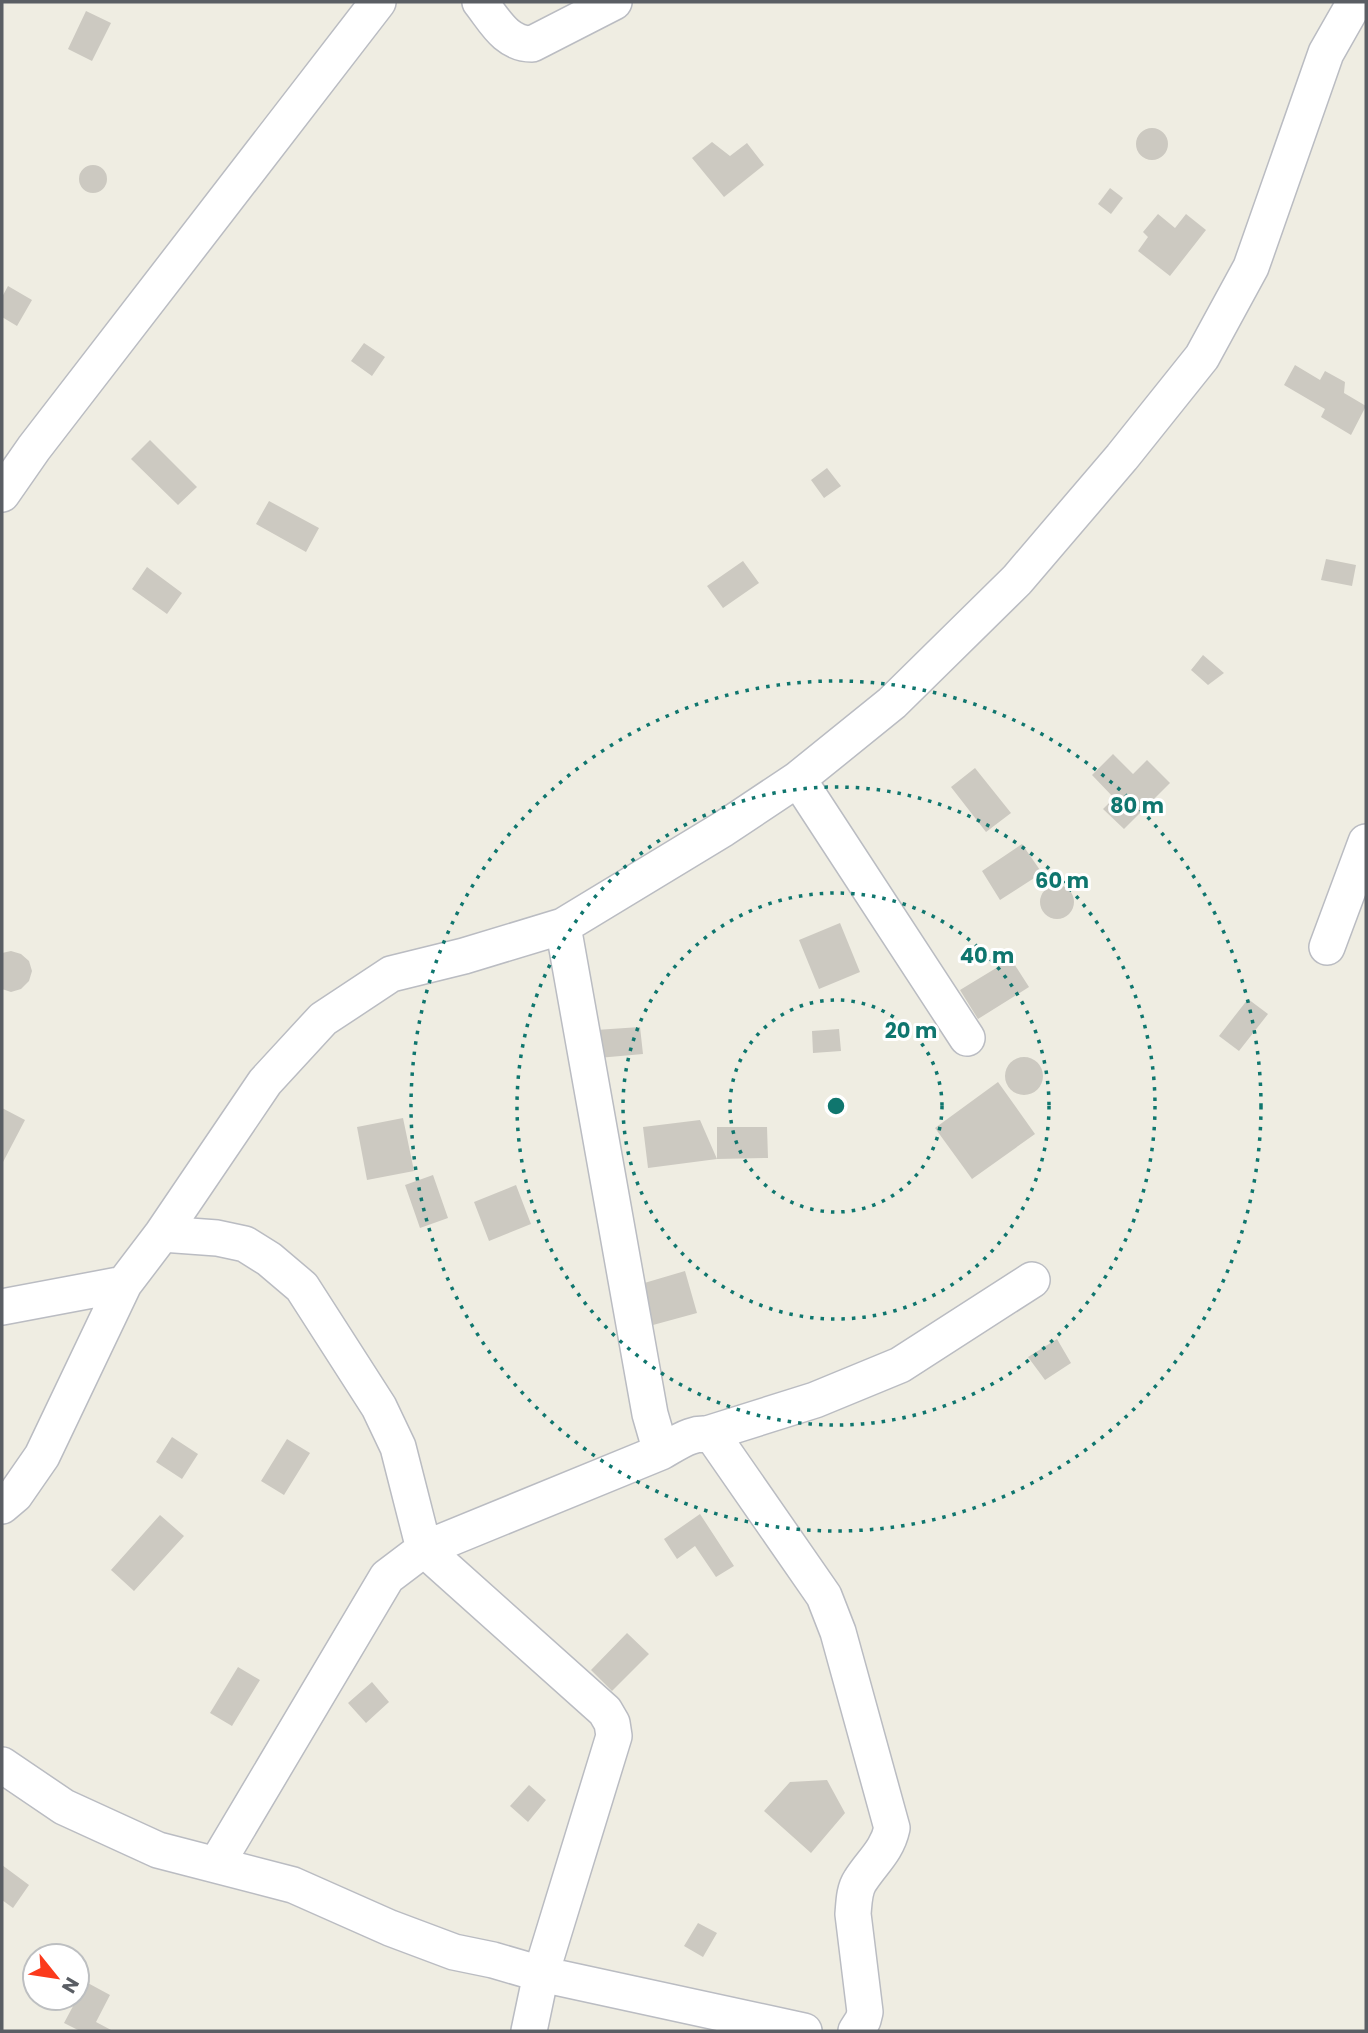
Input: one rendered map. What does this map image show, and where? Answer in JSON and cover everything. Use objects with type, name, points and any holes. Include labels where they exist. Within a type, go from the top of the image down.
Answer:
[{"type":"street","points":[[2,494],[34,448],[378,2]]},
{"type":"street","points":[[480,2],[506,35],[519,44],[532,44],[614,2]]},
{"type":"street","points":[[2,1506],[15,1495],[42,1456],[124,1284],[162,1234],[265,1082],[323,1019],[391,974],[464,956],[562,926],[723,829],[799,779],[892,703],[1017,580],[1122,457],[1202,357],[1251,267],[1326,54],[1355,2]]},
{"type":"street","points":[[799,779],[967,1038]]},
{"type":"street","points":[[1327,947],[1366,842]]},
{"type":"street","points":[[562,926],[650,1414],[661,1452]]},
{"type":"street","points":[[162,1234],[217,1238],[245,1244],[269,1259],[302,1287],[379,1407],[398,1447],[424,1549],[605,1711],[612,1723],[614,1736],[541,1974],[529,2031]]},
{"type":"street","points":[[216,1865],[387,1577],[424,1549],[661,1452],[698,1434],[707,1434],[815,1400],[900,1365],[1032,1280]]},
{"type":"street","points":[[2,1307],[124,1284]]},
{"type":"street","points":[[707,1434],[713,1436],[824,1596],[838,1632],[892,1828],[886,1846],[859,1883],[855,1898],[853,1914],[865,2012],[856,2031]]},
{"type":"street","points":[[2,1765],[64,1807],[158,1850],[293,1885],[390,1928],[454,1952],[541,1974],[804,2031]]},
{"type":"building","points":[[86,11],[111,23],[92,61],[68,49]]},
{"type":"building","points":[[1152,128],[1163,133],[1168,144],[1163,155],[1152,160],[1141,155],[1136,144],[1141,133]]},
{"type":"building","points":[[712,142],[730,156],[747,143],[764,165],[724,197],[692,158]]},
{"type":"building","points":[[93,165],[103,169],[107,179],[103,189],[93,193],[83,189],[79,179],[83,169]]},
{"type":"building","points":[[1110,188],[1123,198],[1111,214],[1098,204]]},
{"type":"building","points":[[1158,214],[1175,228],[1186,214],[1206,230],[1170,276],[1138,251],[1148,237],[1143,232]]},
{"type":"building","points":[[8,286],[32,300],[17,326],[2,317],[2,297]]},
{"type":"building","points":[[364,343],[385,357],[372,376],[351,361]]},
{"type":"building","points":[[1295,365],[1320,380],[1325,371],[1345,382],[1344,393],[1366,406],[1351,435],[1321,417],[1325,409],[1284,385]]},
{"type":"building","points":[[150,440],[197,487],[178,505],[131,459]]},
{"type":"building","points":[[827,468],[841,486],[824,498],[811,480]]},
{"type":"building","points":[[269,501],[319,528],[306,552],[256,524]]},
{"type":"building","points":[[1326,559],[1356,565],[1352,586],[1321,580]]},
{"type":"building","points":[[743,561],[759,583],[723,608],[707,586]]},
{"type":"building","points":[[147,567],[182,593],[167,614],[132,589]]},
{"type":"building","points":[[1203,655],[1224,673],[1208,685],[1191,670]]},
{"type":"building","points":[[1113,754],[1133,774],[1147,760],[1170,783],[1124,829],[1103,809],[1114,798],[1092,775]]},
{"type":"building","points":[[975,768],[1011,813],[986,832],[951,787]]},
{"type":"building","points":[[1022,844],[1042,873],[1000,900],[982,871]]},
{"type":"building","points":[[1057,885],[1069,890],[1074,902],[1069,914],[1057,919],[1045,914],[1040,902],[1045,890]]},
{"type":"building","points":[[840,923],[860,972],[819,989],[799,940]]},
{"type":"building","points":[[11,951],[21,954],[29,961],[32,971],[29,981],[21,989],[11,992],[2,989],[2,953]]},
{"type":"building","points":[[1011,959],[1029,987],[978,1019],[960,990]]},
{"type":"building","points":[[1248,999],[1268,1014],[1239,1051],[1219,1036]]},
{"type":"building","points":[[640,1027],[643,1054],[598,1058],[596,1030]]},
{"type":"building","points":[[839,1029],[841,1051],[813,1053],[812,1031]]},
{"type":"building","points":[[1024,1057],[1037,1063],[1043,1076],[1037,1089],[1024,1095],[1011,1089],[1005,1076],[1011,1063]]},
{"type":"building","points":[[998,1082],[1035,1134],[972,1179],[935,1128]]},
{"type":"building","points":[[2,1108],[25,1120],[2,1164]]},
{"type":"building","points":[[403,1118],[414,1171],[367,1180],[357,1127]]},
{"type":"building","points":[[700,1120],[717,1159],[648,1168],[643,1127]]},
{"type":"building","points":[[717,1127],[767,1127],[768,1158],[717,1159]]},
{"type":"building","points":[[433,1175],[448,1218],[420,1228],[405,1185]]},
{"type":"building","points":[[516,1185],[531,1224],[489,1241],[474,1202]]},
{"type":"building","points":[[685,1271],[697,1313],[653,1325],[641,1284]]},
{"type":"building","points":[[1057,1339],[1071,1363],[1045,1380],[1028,1357]]},
{"type":"building","points":[[172,1437],[198,1454],[182,1479],[156,1462]]},
{"type":"building","points":[[287,1439],[310,1453],[284,1495],[261,1481]]},
{"type":"building","points":[[700,1514],[734,1566],[716,1577],[695,1546],[677,1559],[664,1539]]},
{"type":"building","points":[[160,1515],[184,1536],[134,1591],[111,1570]]},
{"type":"building","points":[[627,1633],[649,1654],[612,1691],[591,1670]]},
{"type":"building","points":[[238,1667],[260,1680],[232,1726],[210,1713]]},
{"type":"building","points":[[372,1682],[389,1702],[366,1723],[348,1703]]},
{"type":"building","points":[[827,1780],[845,1813],[811,1853],[764,1811],[790,1782]]},
{"type":"building","points":[[529,1785],[546,1800],[528,1822],[510,1806]]},
{"type":"building","points":[[2,1865],[29,1885],[13,1908],[2,1900]]},
{"type":"building","points":[[698,1923],[717,1933],[703,1957],[684,1946]]},
{"type":"building","points":[[91,1985],[110,1995],[96,2022],[113,2031],[80,2031],[64,2023],[70,2012],[91,2012]]}]
